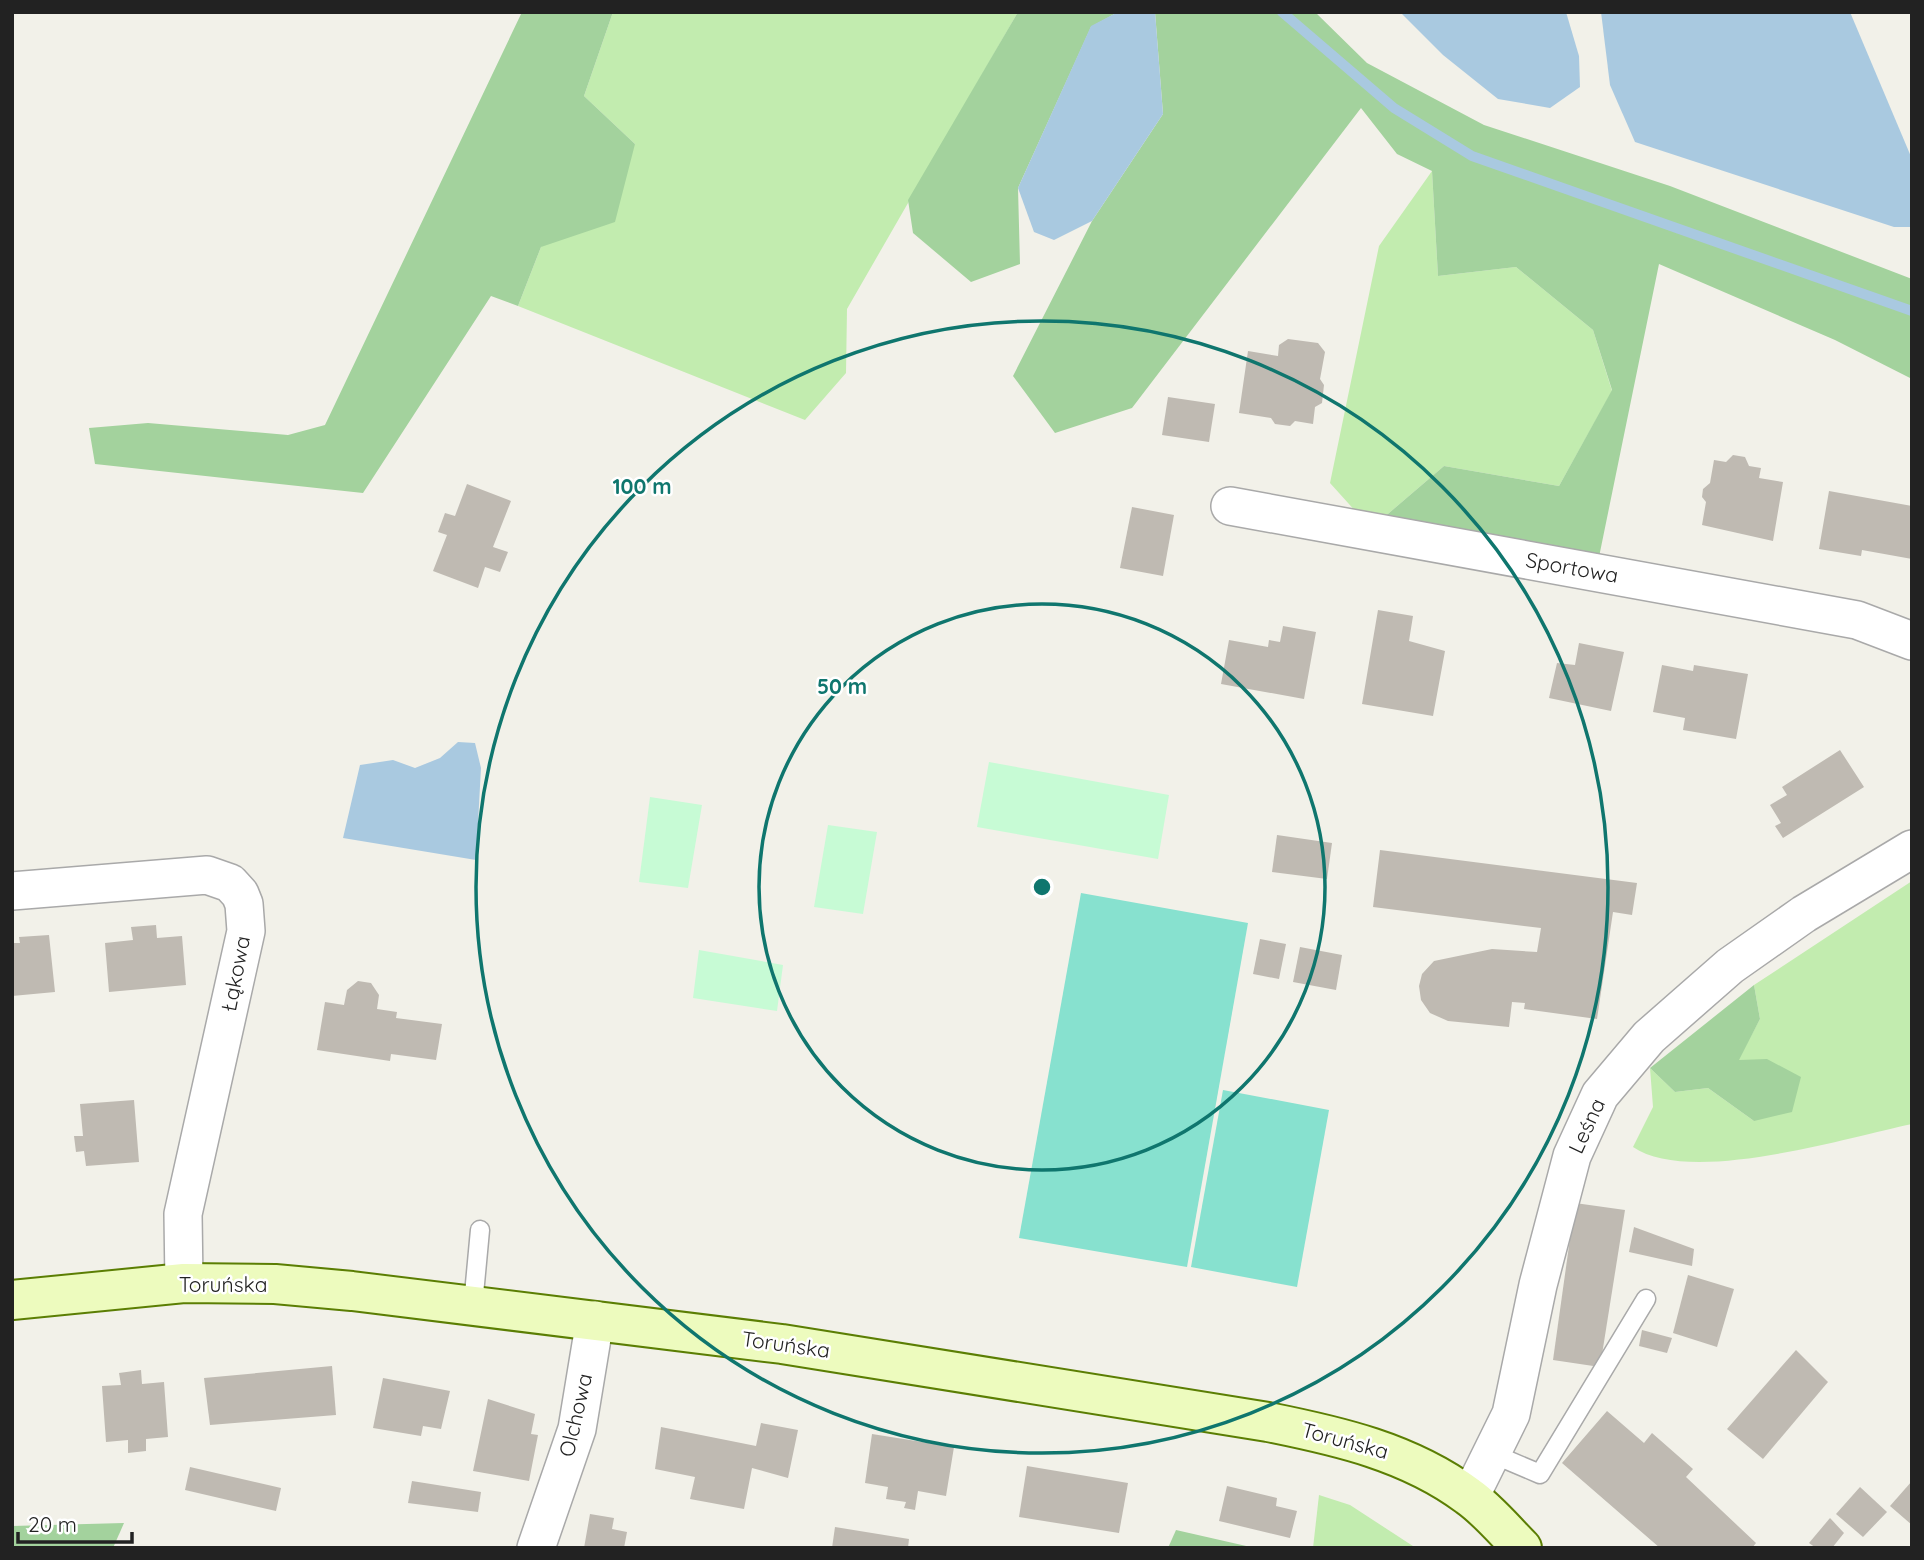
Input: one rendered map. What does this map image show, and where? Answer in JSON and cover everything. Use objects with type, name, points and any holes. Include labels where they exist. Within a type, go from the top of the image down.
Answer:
[{"type":"main road","name":"Toruńska","points":[[12,1300],[184,1283],[275,1284],[473,1305],[848,1353],[1311,1430],[1414,1462],[1470,1497],[1522,1548]]},
{"type":"street","name":"Sportowa","points":[[1230,506],[1857,620],[1912,641]]},
{"type":"street","name":"Leśna","points":[[1470,1497],[1511,1414],[1538,1285],[1572,1157],[1600,1095],[1649,1037],[1730,966],[1804,914],[1912,849]]},
{"type":"street","name":"Łąkowa","points":[[12,891],[207,875],[230,883],[240,894],[245,918],[243,953],[187,1190],[183,1214],[184,1283]]},
{"type":"street","name":"Olchowa","points":[[536,1548],[578,1429],[595,1320]]},
{"type":"lane","points":[[473,1305],[480,1230]]},
{"type":"lane","points":[[1493,1454],[1540,1474],[1646,1299]]},
{"type":"green space","points":[[522,12],[613,12],[584,96],[635,144],[615,222],[541,247],[518,306],[491,296],[363,493],[95,464],[89,428],[148,423],[288,435],[325,425]]},
{"type":"green space","points":[[613,12],[1018,12],[847,309],[846,373],[805,420],[518,306],[541,247],[635,144],[584,96]]},
{"type":"green space","points":[[1018,12],[1118,12],[1091,27],[1018,188],[1020,264],[971,282],[913,233],[908,200]]},
{"type":"green space","points":[[1155,12],[1315,12],[1367,63],[1484,125],[1670,186],[1912,279],[1912,379],[1835,340],[1659,264],[1599,557],[1382,519],[1444,466],[1559,486],[1612,390],[1593,330],[1516,267],[1438,276],[1432,171],[1397,154],[1361,108],[1132,408],[1055,433],[1013,376],[1092,221],[1163,114]]},
{"type":"green space","points":[[1432,171],[1438,276],[1516,267],[1593,330],[1612,391],[1559,486],[1444,466],[1382,519],[1358,514],[1330,483],[1379,246]]},
{"type":"green space","points":[[989,762],[1169,795],[1158,859],[977,827]]},
{"type":"green space","points":[[650,797],[702,805],[688,888],[639,882]]},
{"type":"green space","points":[[828,825],[877,832],[863,914],[814,907]]},
{"type":"green space","points":[[1912,881],[1912,1124],[1809,1148],[1729,1161],[1691,1162],[1659,1158],[1633,1147],[1653,1107],[1650,1068],[1675,1092],[1708,1088],[1754,1121],[1738,1060],[1760,1019],[1754,985]]},
{"type":"green space","points":[[699,950],[783,965],[777,1011],[693,998]]},
{"type":"green space","points":[[1754,985],[1760,1019],[1739,1060],[1767,1059],[1801,1077],[1792,1112],[1754,1121],[1708,1088],[1675,1092],[1650,1068]]},
{"type":"green space","points":[[1319,1495],[1350,1505],[1416,1548],[1313,1548]]},
{"type":"green space","points":[[124,1523],[113,1548],[12,1548],[12,1526]]},
{"type":"green space","points":[[1176,1530],[1255,1548],[1168,1548]]},
{"type":"shaded area","points":[[1118,12],[1155,12],[1163,114],[1092,221],[1054,240],[1034,232],[1018,188],[1091,26]]},
{"type":"shaded area","points":[[1400,12],[1566,12],[1579,56],[1580,87],[1550,108],[1498,99],[1443,55]]},
{"type":"shaded area","points":[[1601,12],[1850,12],[1912,159],[1912,227],[1894,227],[1635,142],[1610,85]]},
{"type":"shaded area","points":[[458,742],[475,743],[481,768],[476,860],[343,838],[360,765],[393,760],[415,768],[440,758]]},
{"type":"shaded area","points":[[1081,893],[1248,923],[1187,1267],[1019,1238]]},
{"type":"shaded area","points":[[1223,1090],[1329,1110],[1297,1287],[1191,1267]]},
{"type":"building","points":[[1288,339],[1318,343],[1325,352],[1320,379],[1324,385],[1322,403],[1315,407],[1313,424],[1295,421],[1290,426],[1275,424],[1271,418],[1239,413],[1248,351],[1278,356],[1279,345]]},
{"type":"building","points":[[1168,397],[1215,404],[1209,442],[1162,435]]},
{"type":"building","points":[[1733,455],[1745,457],[1749,466],[1761,468],[1759,478],[1783,482],[1773,541],[1702,525],[1706,502],[1702,497],[1703,489],[1710,483],[1714,460],[1726,462]]},
{"type":"building","points":[[467,484],[511,501],[493,547],[508,552],[500,572],[485,567],[478,588],[433,571],[447,535],[438,532],[445,513],[455,516]]},
{"type":"building","points":[[1829,491],[1912,506],[1912,559],[1862,550],[1861,556],[1819,549]]},
{"type":"building","points":[[1132,507],[1174,515],[1163,576],[1120,568]]},
{"type":"building","points":[[1378,610],[1413,616],[1409,641],[1445,651],[1433,716],[1362,704]]},
{"type":"building","points":[[1283,626],[1316,632],[1304,699],[1221,684],[1229,640],[1268,647],[1269,640],[1280,642]]},
{"type":"building","points":[[1579,643],[1624,652],[1611,711],[1549,698],[1557,663],[1575,665]]},
{"type":"building","points":[[1662,665],[1693,671],[1694,665],[1748,674],[1736,739],[1683,730],[1685,718],[1653,712]]},
{"type":"building","points":[[1840,750],[1864,787],[1783,838],[1775,826],[1781,823],[1770,805],[1787,795],[1782,787]]},
{"type":"building","points":[[1277,835],[1332,843],[1327,879],[1272,872]]},
{"type":"building","points":[[1380,850],[1637,883],[1632,915],[1613,912],[1597,1019],[1524,1009],[1525,1003],[1512,1002],[1509,1027],[1448,1021],[1430,1013],[1421,1000],[1419,986],[1422,974],[1434,961],[1492,949],[1537,952],[1541,928],[1373,907]]},
{"type":"building","points":[[156,925],[157,938],[182,936],[186,985],[109,992],[105,943],[133,940],[131,927]]},
{"type":"building","points":[[49,935],[55,992],[12,996],[12,943],[20,943],[19,937]]},
{"type":"building","points":[[1260,939],[1286,944],[1279,979],[1253,974]]},
{"type":"building","points":[[1300,947],[1342,955],[1336,990],[1293,982]]},
{"type":"building","points":[[358,981],[371,983],[379,995],[377,1009],[397,1012],[396,1018],[442,1024],[436,1060],[391,1054],[390,1061],[317,1050],[325,1002],[344,1005],[347,990]]},
{"type":"building","points":[[134,1100],[139,1162],[86,1166],[84,1151],[76,1152],[74,1136],[83,1136],[80,1104]]},
{"type":"building","points":[[1575,1203],[1625,1210],[1600,1367],[1553,1360]]},
{"type":"building","points":[[1634,1227],[1694,1249],[1692,1266],[1629,1252]]},
{"type":"building","points":[[1688,1275],[1734,1289],[1717,1347],[1673,1333]]},
{"type":"building","points":[[1642,1330],[1672,1338],[1667,1353],[1639,1346]]},
{"type":"building","points":[[1796,1350],[1828,1382],[1763,1459],[1727,1429]]},
{"type":"building","points":[[332,1366],[336,1415],[210,1425],[204,1378]]},
{"type":"building","points":[[141,1370],[142,1384],[164,1382],[168,1437],[146,1439],[146,1451],[128,1453],[128,1440],[106,1442],[102,1386],[121,1385],[119,1373]]},
{"type":"building","points":[[383,1378],[450,1391],[441,1429],[423,1426],[421,1436],[373,1428]]},
{"type":"building","points":[[488,1399],[535,1414],[531,1434],[538,1435],[529,1481],[473,1471]]},
{"type":"building","points":[[1607,1411],[1644,1443],[1652,1433],[1693,1469],[1686,1477],[1756,1543],[1752,1548],[1660,1548],[1562,1463]]},
{"type":"building","points":[[761,1423],[798,1430],[788,1478],[752,1468],[744,1509],[690,1499],[695,1477],[655,1469],[661,1427],[756,1446]]},
{"type":"building","points":[[872,1434],[954,1447],[946,1496],[918,1491],[915,1510],[904,1508],[906,1502],[886,1499],[888,1487],[865,1483]]},
{"type":"building","points":[[1027,1466],[1128,1483],[1119,1533],[1019,1517]]},
{"type":"building","points":[[190,1467],[281,1488],[276,1511],[185,1490]]},
{"type":"building","points":[[412,1481],[481,1492],[478,1512],[408,1503]]},
{"type":"building","points":[[1912,1481],[1912,1525],[1890,1506]]},
{"type":"building","points":[[1227,1486],[1277,1498],[1276,1506],[1297,1511],[1290,1538],[1219,1521]]},
{"type":"building","points":[[1860,1487],[1887,1512],[1863,1537],[1836,1514]]},
{"type":"building","points":[[590,1514],[614,1518],[612,1529],[627,1532],[624,1548],[584,1548]]},
{"type":"building","points":[[1830,1518],[1844,1533],[1832,1548],[1816,1548],[1809,1543]]},
{"type":"building","points":[[835,1527],[909,1539],[908,1548],[832,1548]]},
{"type":"waterway","points":[[1282,12],[1394,108],[1472,156],[1912,311]]}]
